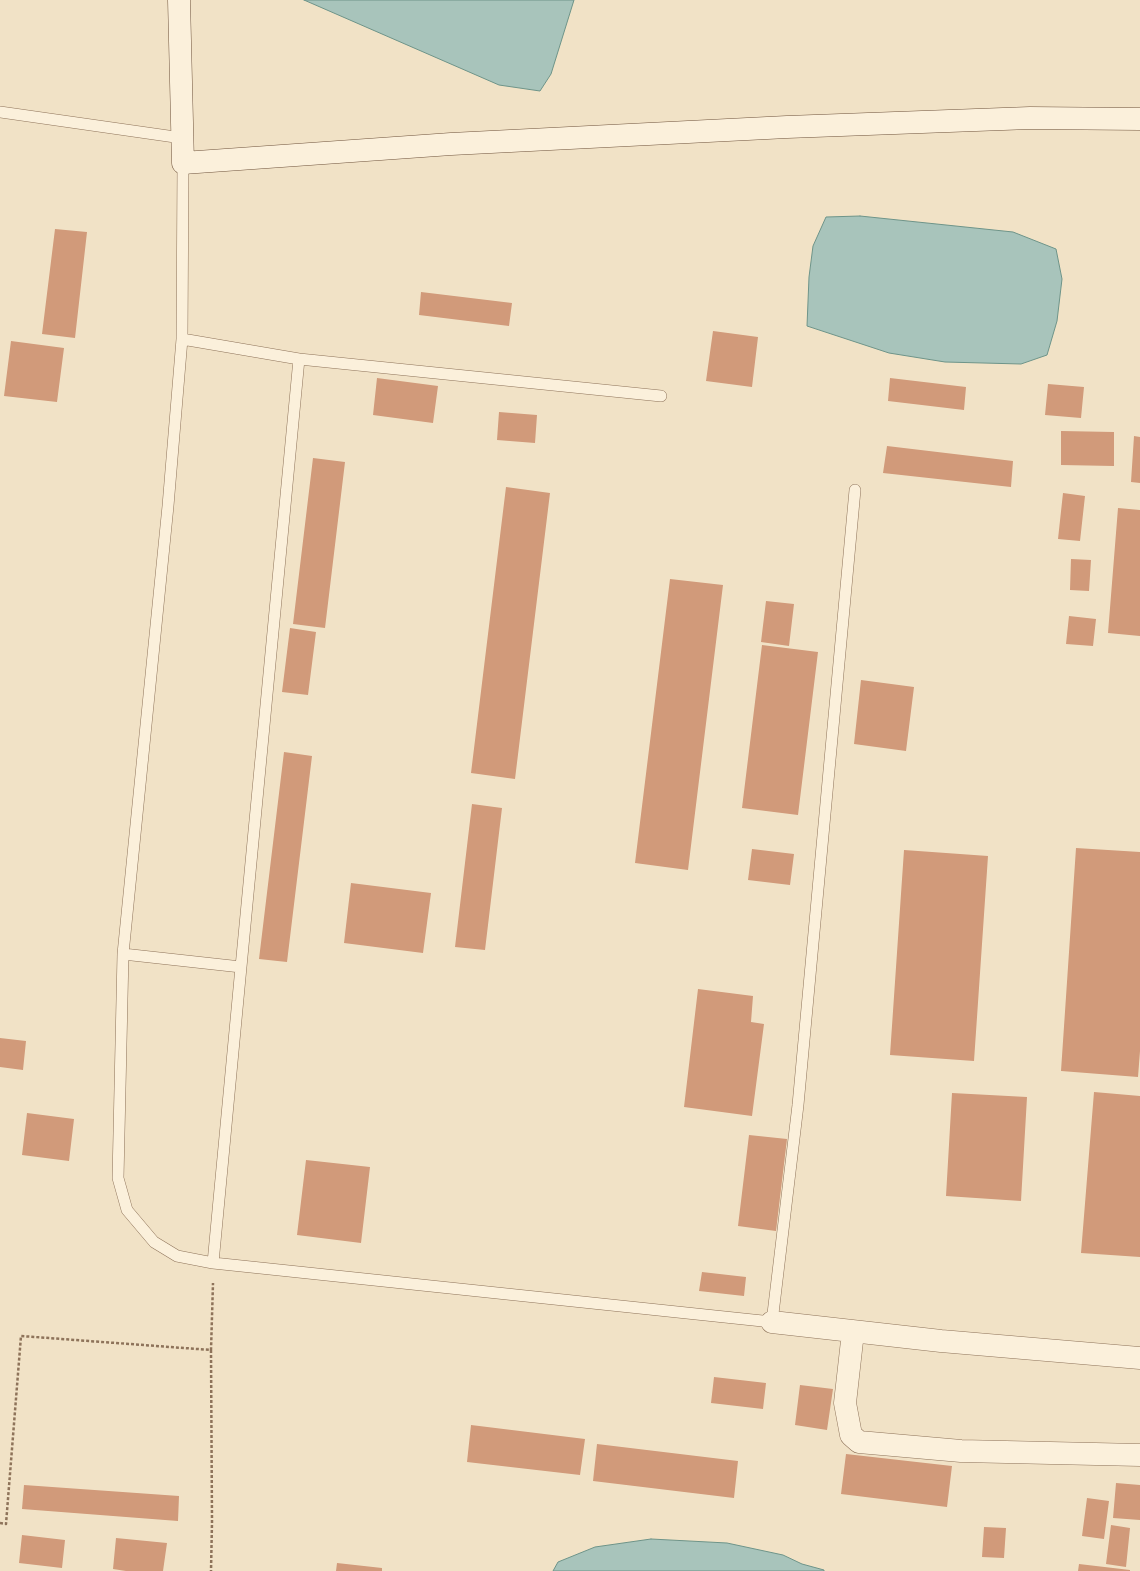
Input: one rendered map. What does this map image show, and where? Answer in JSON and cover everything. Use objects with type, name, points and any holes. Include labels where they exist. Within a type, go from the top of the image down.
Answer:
[{"type":"main road","points":[[179,0],[183,163],[451,144],[772,128],[1030,118],[1140,119]]},
{"type":"main road","points":[[772,1322],[941,1341],[1140,1358]]},
{"type":"main road","points":[[853,1332],[846,1403],[851,1435],[859,1442],[961,1451],[1140,1455]]},
{"type":"lane","points":[[0,112],[182,138]]},
{"type":"lane","points":[[183,163],[182,339],[168,506],[123,954],[118,1178],[127,1210],[154,1242],[177,1256],[213,1262],[772,1322],[799,1098],[855,490]]},
{"type":"lane","points":[[182,339],[299,359],[662,396]]},
{"type":"lane","points":[[213,1262],[299,359]]},
{"type":"lane","points":[[123,954],[241,967]]},
{"type":"path","points":[[211,1571],[211,1350],[213,1262]]},
{"type":"path","points":[[0,1523],[6,1524],[21,1336],[211,1350]]},
{"type":"water","points":[[304,0],[574,0],[551,74],[540,91],[499,85]]},
{"type":"water","points":[[860,216],[1013,232],[1056,249],[1062,279],[1057,321],[1047,355],[1021,364],[945,362],[889,353],[807,326],[809,277],[813,246],[826,217]]},
{"type":"water","points":[[651,1539],[727,1543],[783,1555],[802,1564],[824,1571],[553,1571],[558,1562],[595,1547]]},
{"type":"building","points":[[55,229],[87,232],[75,338],[42,334]]},
{"type":"building","points":[[421,292],[512,303],[509,326],[419,315]]},
{"type":"building","points":[[713,331],[758,337],[752,387],[706,381]]},
{"type":"building","points":[[11,341],[64,348],[57,402],[4,396]]},
{"type":"building","points":[[377,378],[438,386],[433,423],[373,415]]},
{"type":"building","points":[[890,378],[966,387],[964,410],[888,401]]},
{"type":"building","points":[[1048,384],[1084,387],[1081,418],[1045,415]]},
{"type":"building","points":[[499,412],[537,415],[535,443],[497,440]]},
{"type":"building","points":[[1061,431],[1114,432],[1114,466],[1061,465]]},
{"type":"building","points":[[1134,436],[1140,437],[1140,483],[1131,482]]},
{"type":"building","points":[[887,446],[1013,461],[1011,487],[883,473]]},
{"type":"building","points":[[313,458],[345,462],[325,628],[293,624]]},
{"type":"building","points":[[506,487],[550,493],[515,779],[471,773]]},
{"type":"building","points":[[1063,493],[1085,496],[1080,541],[1058,539]]},
{"type":"building","points":[[1118,508],[1140,510],[1140,636],[1108,633]]},
{"type":"building","points":[[1071,559],[1091,560],[1089,591],[1070,590]]},
{"type":"building","points":[[670,579],[723,585],[688,870],[635,863]]},
{"type":"building","points":[[766,601],[794,604],[789,646],[761,642]]},
{"type":"building","points":[[1069,616],[1096,619],[1093,646],[1066,644]]},
{"type":"building","points":[[290,628],[316,632],[308,695],[282,692]]},
{"type":"building","points":[[762,645],[818,652],[798,815],[742,808]]},
{"type":"building","points":[[861,680],[914,687],[906,751],[854,744]]},
{"type":"building","points":[[284,752],[312,756],[287,962],[259,959]]},
{"type":"building","points":[[472,804],[502,808],[485,950],[455,947]]},
{"type":"building","points":[[1076,848],[1140,852],[1140,1051],[1138,1077],[1061,1071]]},
{"type":"building","points":[[752,849],[794,854],[790,885],[748,880]]},
{"type":"building","points":[[904,850],[988,856],[974,1061],[890,1055]]},
{"type":"building","points":[[351,883],[431,893],[423,953],[344,943]]},
{"type":"building","points":[[698,989],[753,996],[751,1022],[764,1024],[752,1116],[684,1107]]},
{"type":"building","points":[[0,1038],[26,1041],[23,1070],[0,1067]]},
{"type":"building","points":[[1094,1092],[1140,1096],[1140,1257],[1081,1253]]},
{"type":"building","points":[[952,1093],[1027,1097],[1021,1201],[946,1196]]},
{"type":"building","points":[[27,1113],[74,1119],[69,1161],[22,1155]]},
{"type":"building","points":[[749,1135],[787,1139],[776,1231],[738,1226]]},
{"type":"building","points":[[306,1160],[370,1167],[361,1243],[297,1235]]},
{"type":"building","points":[[702,1272],[746,1277],[744,1296],[699,1291]]},
{"type":"building","points":[[714,1377],[766,1383],[763,1409],[711,1403]]},
{"type":"building","points":[[800,1385],[833,1389],[827,1430],[795,1425]]},
{"type":"building","points":[[471,1425],[585,1439],[580,1475],[467,1462]]},
{"type":"building","points":[[597,1444],[738,1461],[734,1498],[593,1481]]},
{"type":"building","points":[[846,1454],[952,1466],[947,1507],[841,1494]]},
{"type":"building","points":[[1116,1483],[1140,1485],[1140,1520],[1113,1518]]},
{"type":"building","points":[[24,1485],[179,1496],[178,1521],[22,1509]]},
{"type":"building","points":[[1087,1498],[1109,1501],[1104,1539],[1082,1536]]},
{"type":"building","points":[[1111,1525],[1130,1528],[1126,1567],[1106,1564]]},
{"type":"building","points":[[984,1527],[1006,1528],[1004,1558],[982,1557]]},
{"type":"building","points":[[22,1535],[65,1540],[62,1568],[19,1563]]},
{"type":"building","points":[[116,1538],[167,1543],[163,1571],[126,1571],[113,1569]]},
{"type":"building","points":[[337,1563],[382,1568],[382,1571],[336,1571]]},
{"type":"building","points":[[1079,1564],[1130,1570],[1130,1571],[1078,1571]]}]
